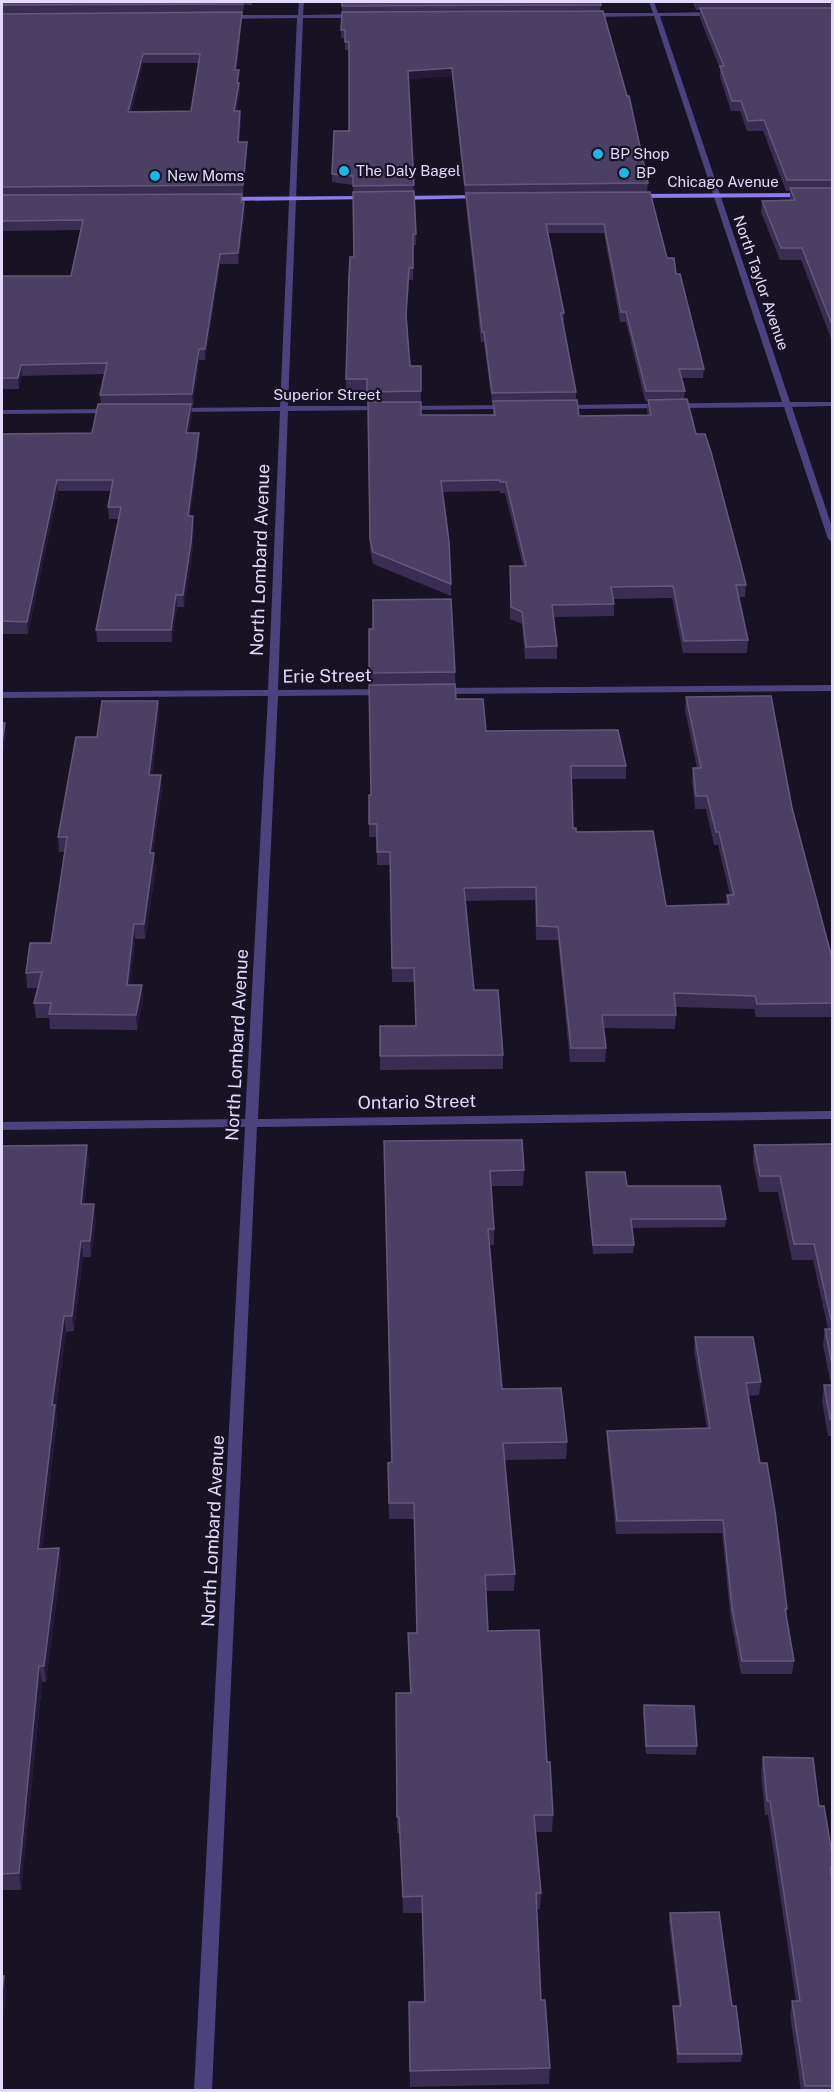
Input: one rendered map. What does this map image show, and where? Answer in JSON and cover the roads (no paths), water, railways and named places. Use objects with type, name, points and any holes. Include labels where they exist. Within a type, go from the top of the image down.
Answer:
[{"type":"main road","name":"Chicago Avenue","points":[[632,196],[832,195]]},
{"type":"main road","points":[[387,198],[494,197]]},
{"type":"main road","points":[[223,199],[376,198]]},
{"type":"street","name":"North Lombard Avenue","points":[[203,2091],[273,693],[301,2]]},
{"type":"street","name":"North Taylor Avenue","points":[[652,2],[832,539]]},
{"type":"street","points":[[579,15],[727,14]]},
{"type":"street","points":[[224,17],[362,16]]},
{"type":"street","points":[[559,407],[832,404]]},
{"type":"street","name":"Superior Street","points":[[400,408],[514,407]]},
{"type":"street","name":"Superior Street","points":[[170,410],[388,408]]},
{"type":"street","points":[[2,412],[123,411]]},
{"type":"street","points":[[426,691],[832,688]]},
{"type":"street","name":"Erie Street","points":[[2,695],[390,692]]},
{"type":"street","name":"Ontario Street","points":[[2,1126],[832,1115]]},
{"type":"place","name":"BP Shop","points":[[598,154]]},
{"type":"place","name":"The Daly Bagel","points":[[344,171]]},
{"type":"place","name":"BP","points":[[624,173]]},
{"type":"place","name":"New Moms","points":[[155,176]]}]
